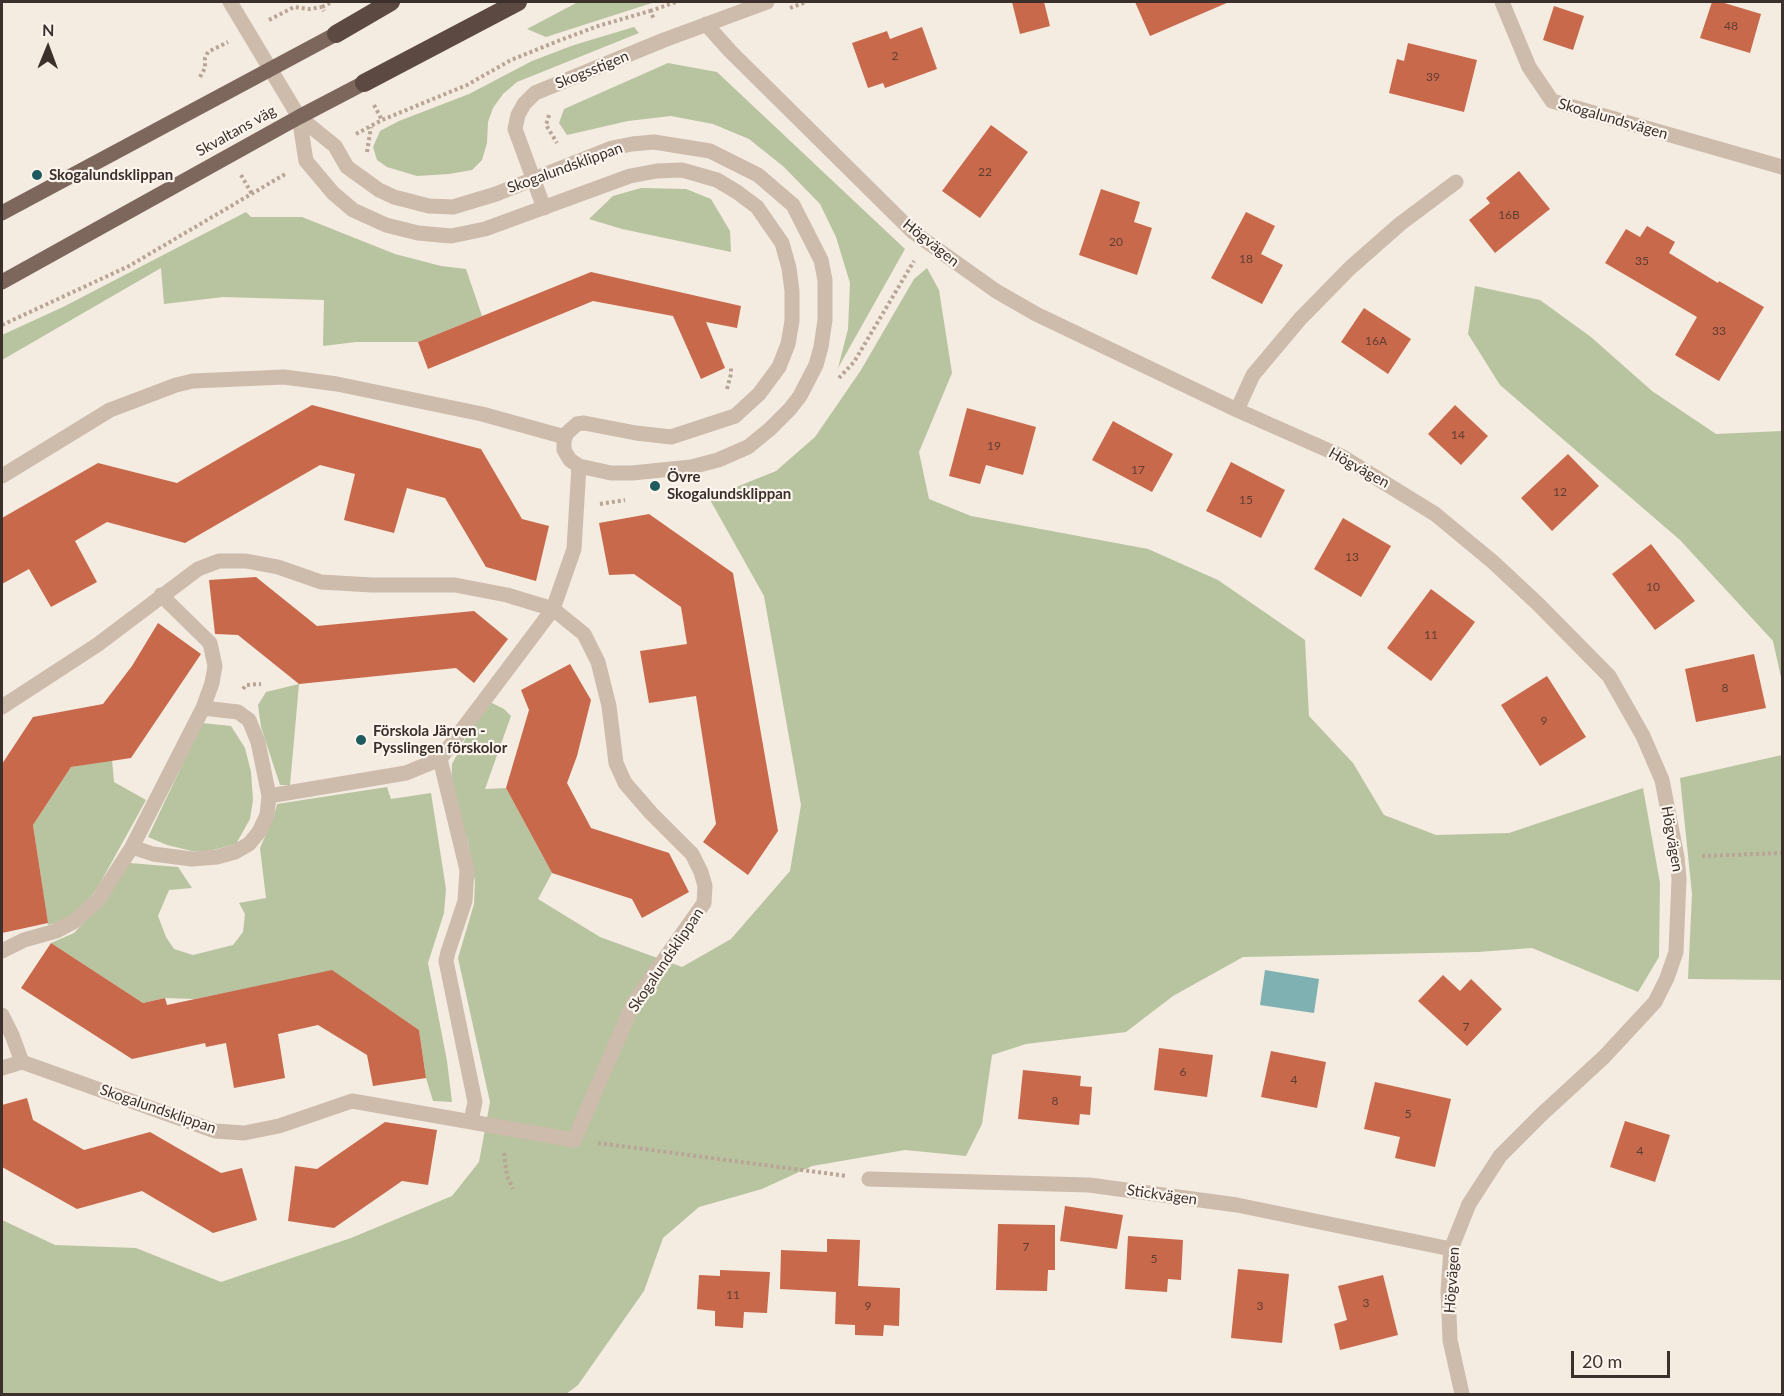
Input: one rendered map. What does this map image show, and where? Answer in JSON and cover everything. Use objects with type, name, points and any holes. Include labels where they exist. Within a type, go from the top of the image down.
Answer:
[{"type":"highway","points":[[336,34],[391,2]]},
{"type":"highway","points":[[364,83],[518,2]]},
{"type":"main road","points":[[2,213],[336,34]]},
{"type":"main road","name":"Skvaltans väg","points":[[2,282],[364,83]]},
{"type":"street","name":"Skogalundsklippan","points":[[230,2],[299,117],[335,146],[347,167],[366,182],[379,190],[406,200],[429,206],[453,207],[473,202],[612,148],[654,142],[710,151],[759,175],[793,205],[821,260],[825,280],[825,320],[821,347],[812,372],[800,396],[790,409],[748,447],[718,460],[691,467],[654,472],[610,473],[579,466]]},
{"type":"street","name":"Skogsstigen","points":[[544,208],[515,129],[524,105],[536,93],[706,24],[767,2]]},
{"type":"street","name":"Skogalundsvägen","points":[[1502,2],[1529,67],[1552,101],[1782,168]]},
{"type":"street","name":"Högvägen","points":[[706,24],[730,51],[913,232],[996,291],[1036,314],[1237,410],[1341,456],[1435,514],[1493,562],[1609,676],[1643,736],[1662,780],[1677,857],[1679,879],[1676,952],[1655,1002],[1604,1057],[1540,1115],[1500,1156],[1469,1204],[1451,1249],[1448,1291],[1450,1340],[1462,1395]]},
{"type":"street","name":"Skogalundsklippan","points":[[299,117],[306,161],[333,194],[353,210],[386,225],[418,233],[451,236],[485,229],[630,176],[657,171],[682,170],[717,180],[757,207],[782,243],[792,291],[788,344],[779,367],[759,394],[735,416],[671,437],[584,423],[570,428],[565,437]]},
{"type":"street","points":[[1237,410],[1253,375],[1300,319],[1350,268],[1400,224],[1456,182]]},
{"type":"street","points":[[2,476],[110,410],[176,385],[193,381],[284,377],[337,384],[482,414],[565,437],[566,456],[579,466],[574,549],[553,609],[440,759],[406,773],[270,796]]},
{"type":"street","name":"Skogalundsklippan","points":[[2,707],[97,645],[198,569],[219,561],[246,561],[278,567],[321,582],[372,585],[455,585],[507,596],[553,609],[584,634],[598,662],[609,706],[616,763],[625,783],[692,854],[705,886],[704,903],[634,1002],[574,1140],[352,1101],[279,1126],[244,1133],[215,1131],[22,1062]]},
{"type":"street","points":[[2,951],[24,940],[56,930],[75,921],[98,900],[132,847],[203,708],[215,666],[210,643],[161,596]]},
{"type":"street","points":[[132,847],[153,854],[192,859],[217,858],[249,844],[259,832],[267,816],[270,796],[258,742],[249,720],[238,712],[203,708]]},
{"type":"street","points":[[440,759],[467,870],[465,901],[446,961],[475,1102],[471,1121]]},
{"type":"street","points":[[2,1016],[22,1062],[2,1068]]},
{"type":"street","name":"Stickvägen","points":[[869,1179],[1089,1185],[1237,1205],[1451,1249]]},
{"type":"path","points":[[322,7],[332,2]]},
{"type":"path","points":[[650,11],[676,2]]},
{"type":"path","points":[[369,162],[367,151],[371,127]]},
{"type":"path","points":[[831,386],[854,362],[919,253]]},
{"type":"path","points":[[1677,857],[1782,853]]},
{"type":"path","points":[[509,1129],[504,1154],[507,1176],[513,1189]]},
{"type":"path","points":[[574,1140],[869,1179]]},
{"type":"green space","points":[[578,2],[655,2],[546,37],[527,29]]},
{"type":"green space","points":[[634,27],[639,33],[517,82],[503,94],[493,108],[488,122],[487,143],[482,160],[472,170],[417,176],[387,167],[377,160],[373,147],[380,131],[399,121],[469,94],[532,61],[574,45]]},
{"type":"green space","points":[[668,63],[717,72],[905,249],[838,368],[848,329],[850,283],[836,237],[820,204],[784,167],[749,139],[713,124],[671,116],[628,121],[567,135],[559,123],[564,109]]},
{"type":"green space","points":[[641,188],[686,189],[711,199],[730,231],[731,252],[622,229],[589,219],[613,196]]},
{"type":"green space","points":[[246,212],[251,217],[302,217],[395,254],[441,266],[466,269],[482,316],[418,342],[356,342],[323,346],[324,300],[223,297],[164,304],[161,268],[2,360],[2,335],[63,307]]},
{"type":"green space","points":[[927,268],[939,290],[952,373],[919,452],[929,499],[971,516],[1148,549],[1218,580],[1305,640],[1309,716],[1353,763],[1384,815],[1436,835],[1509,833],[1643,788],[1660,883],[1659,957],[1638,992],[1532,948],[1478,952],[1243,957],[1173,996],[1126,1032],[1026,1044],[992,1055],[982,1124],[966,1156],[905,1150],[812,1166],[762,1189],[699,1207],[663,1238],[644,1291],[578,1385],[566,1394],[2,1394],[2,1220],[55,1245],[136,1248],[221,1282],[351,1238],[452,1196],[479,1162],[490,1102],[458,958],[474,904],[475,882],[468,842],[451,786],[452,764],[486,700],[504,709],[511,716],[485,789],[506,788],[552,873],[538,899],[600,937],[682,967],[731,939],[790,871],[801,805],[764,596],[709,498],[776,471],[815,437],[861,370],[914,279]]},
{"type":"green space","points":[[1475,286],[1540,300],[1591,337],[1652,391],[1716,434],[1782,431],[1782,682],[1773,641],[1680,540],[1500,385],[1468,334]]},
{"type":"green space","points":[[299,684],[290,785],[280,785],[261,727],[258,705],[266,692]]},
{"type":"green space","points":[[202,723],[231,726],[245,748],[251,772],[253,800],[250,819],[236,844],[209,851],[192,851],[167,845],[148,837]]},
{"type":"green space","points":[[1782,755],[1782,980],[1688,979],[1692,894],[1680,778]]},
{"type":"green space","points":[[112,760],[114,782],[146,800],[98,887],[84,906],[65,921],[48,925],[33,825],[71,767]]},
{"type":"green space","points":[[387,787],[391,799],[431,793],[446,889],[444,913],[428,963],[447,1061],[452,1102],[433,1101],[426,1078],[419,1030],[332,971],[195,999],[165,998],[143,1003],[51,943],[74,933],[95,911],[130,863],[178,867],[192,888],[169,890],[158,916],[166,937],[174,949],[193,955],[233,945],[243,932],[245,914],[239,903],[266,898],[260,848],[277,804]]},
{"type":"water","points":[[1265,970],[1319,979],[1314,1013],[1260,1005]]},
{"type":"building","points":[[1012,2],[1044,2],[1050,26],[1020,34]]},
{"type":"building","points":[[1135,2],[1229,2],[1150,36]]},
{"type":"building","points":[[1712,2],[1721,2],[1761,14],[1750,53],[1700,38]]},
{"type":"building","points":[[1554,6],[1584,16],[1573,50],[1543,40]]},
{"type":"building","points":[[922,27],[937,69],[885,88],[883,83],[868,88],[852,43],[887,31],[890,39]]},
{"type":"building","points":[[1408,43],[1477,60],[1464,112],[1389,93],[1397,59],[1404,61]]},
{"type":"building","points":[[991,125],[1028,152],[980,218],[942,191]]},
{"type":"building","points":[[1519,171],[1550,209],[1495,253],[1469,220],[1490,203],[1486,198]]},
{"type":"building","points":[[1101,189],[1140,202],[1134,222],[1152,228],[1137,275],[1079,255]]},
{"type":"building","points":[[1246,212],[1275,226],[1261,254],[1283,265],[1262,304],[1211,278]]},
{"type":"building","points":[[1647,226],[1675,242],[1669,253],[1718,283],[1719,281],[1764,307],[1719,381],[1675,355],[1697,317],[1605,263],[1626,229],[1640,237]]},
{"type":"building","points":[[591,272],[741,306],[737,328],[706,322],[725,368],[701,379],[673,316],[593,301],[428,369],[418,342]]},
{"type":"building","points":[[1364,308],[1411,339],[1388,374],[1341,342]]},
{"type":"building","points":[[312,405],[481,449],[522,519],[549,526],[536,581],[486,567],[445,498],[407,488],[394,533],[344,520],[355,474],[320,465],[185,543],[107,522],[75,541],[97,582],[51,607],[29,569],[2,584],[2,518],[98,463],[177,483]]},
{"type":"building","points":[[1455,405],[1488,436],[1461,465],[1428,434]]},
{"type":"building","points":[[967,408],[1036,427],[1023,475],[986,465],[980,484],[949,476]]},
{"type":"building","points":[[1113,421],[1173,454],[1152,492],[1092,460]]},
{"type":"building","points":[[1568,454],[1599,486],[1552,531],[1521,498]]},
{"type":"building","points":[[1231,462],[1285,490],[1261,538],[1206,511]]},
{"type":"building","points":[[649,514],[733,573],[778,831],[748,875],[703,842],[716,824],[696,696],[649,703],[640,651],[687,644],[681,607],[634,574],[609,575],[599,523]]},
{"type":"building","points":[[1343,518],[1391,546],[1361,597],[1314,569]]},
{"type":"building","points":[[1651,544],[1695,601],[1655,630],[1612,574]]},
{"type":"building","points":[[256,577],[317,626],[474,611],[508,639],[474,683],[456,668],[299,684],[238,635],[215,634],[209,580]]},
{"type":"building","points":[[1431,589],[1475,622],[1431,681],[1387,648]]},
{"type":"building","points":[[158,623],[201,654],[131,758],[71,767],[33,825],[48,923],[2,933],[2,764],[33,717],[103,704],[132,666]]},
{"type":"building","points":[[1754,654],[1766,708],[1696,722],[1685,669]]},
{"type":"building","points":[[570,664],[591,700],[577,756],[567,783],[591,828],[669,853],[689,892],[642,918],[632,899],[552,873],[506,788],[529,710],[521,690]]},
{"type":"building","points":[[1547,676],[1586,737],[1540,766],[1501,705]]},
{"type":"building","points":[[51,943],[143,1003],[165,998],[167,1005],[332,970],[419,1030],[426,1078],[373,1086],[367,1055],[318,1025],[278,1034],[285,1078],[234,1088],[226,1043],[206,1047],[205,1043],[132,1059],[21,988]]},
{"type":"building","points":[[1443,975],[1460,991],[1471,979],[1502,1009],[1467,1046],[1418,1001]]},
{"type":"building","points":[[1159,1048],[1213,1055],[1207,1097],[1154,1090]]},
{"type":"building","points":[[1271,1051],[1326,1062],[1317,1108],[1261,1097]]},
{"type":"building","points":[[1023,1070],[1081,1076],[1080,1086],[1092,1087],[1090,1115],[1080,1114],[1079,1125],[1018,1119]]},
{"type":"building","points":[[1375,1082],[1451,1099],[1435,1167],[1395,1158],[1400,1137],[1364,1129]]},
{"type":"building","points":[[27,1098],[33,1120],[84,1150],[150,1132],[221,1173],[242,1168],[257,1220],[213,1233],[142,1191],[77,1209],[2,1167],[2,1105]]},
{"type":"building","points":[[1625,1121],[1670,1135],[1655,1182],[1610,1167]]},
{"type":"building","points":[[385,1122],[437,1130],[428,1185],[402,1181],[334,1228],[288,1221],[295,1166],[317,1169]]},
{"type":"building","points":[[1065,1206],[1123,1215],[1117,1249],[1060,1241]]},
{"type":"building","points":[[998,1224],[1055,1225],[1055,1270],[1048,1270],[1047,1291],[996,1290]]},
{"type":"building","points":[[1128,1236],[1183,1240],[1181,1280],[1168,1279],[1167,1292],[1125,1289]]},
{"type":"building","points":[[827,1239],[860,1240],[858,1286],[900,1288],[899,1326],[884,1325],[883,1336],[855,1335],[855,1325],[835,1324],[836,1292],[780,1289],[781,1250],[827,1252]]},
{"type":"building","points":[[1238,1269],[1289,1274],[1282,1343],[1231,1338]]},
{"type":"building","points":[[720,1270],[770,1272],[767,1313],[744,1312],[743,1328],[715,1326],[715,1311],[697,1309],[699,1275],[720,1276]]},
{"type":"building","points":[[1383,1275],[1398,1335],[1340,1350],[1334,1324],[1347,1320],[1338,1286]]},
{"type":"place","name":"Skogalundsklippan","points":[[37,175]]},
{"type":"place","name":"Övre Skogalundsklippan","points":[[655,486]]},
{"type":"place","name":"Förskola Järven - Pysslingen förskolor","points":[[361,740]]}]
